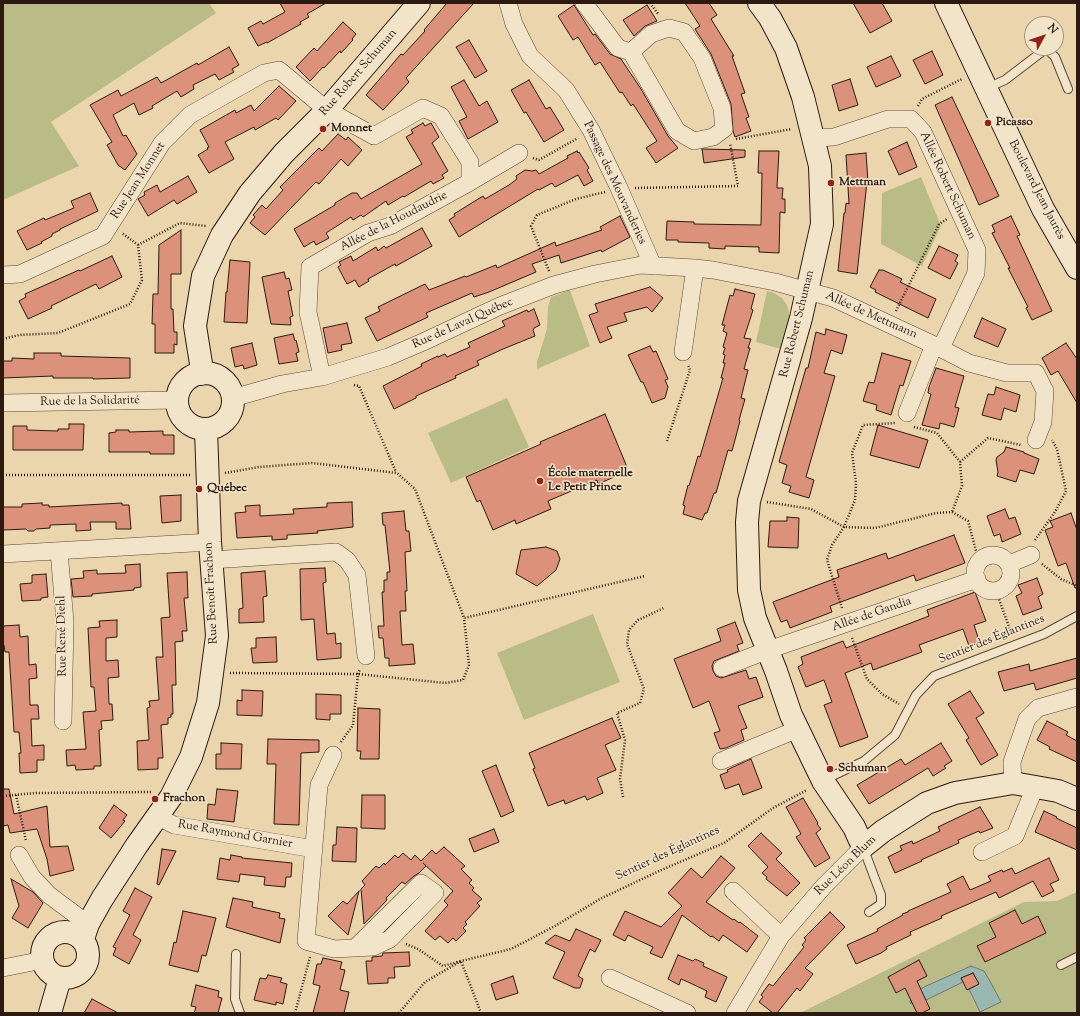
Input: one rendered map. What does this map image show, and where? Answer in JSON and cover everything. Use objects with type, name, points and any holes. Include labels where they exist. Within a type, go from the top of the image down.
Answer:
[{"type":"street","name":"Rue Robert Schuman","points":[[201,374],[202,370],[195,326],[203,276],[226,229],[250,193],[284,153],[327,110],[420,3]]},
{"type":"street","name":"Passage des Mouvanderies","points":[[508,3],[514,24],[530,56],[566,90],[591,130],[619,188],[653,266]]},
{"type":"street","points":[[584,3],[618,48],[630,52],[677,131],[694,141],[713,137],[724,129],[722,108],[702,58],[684,32],[669,28],[651,34],[630,52]]},
{"type":"street","name":"Rue Robert Schuman","points":[[759,3],[770,18],[786,48],[803,97],[820,166],[822,224],[801,318],[749,501],[747,522],[749,590],[755,618],[791,715],[823,781],[854,827],[863,847]]},
{"type":"street","name":"Boulevard Jean Jaurès","points":[[946,3],[1043,209],[1077,268]]},
{"type":"street","name":"Rue Jean Monnet","points":[[3,275],[20,274],[103,236],[162,143],[190,115],[264,73],[279,70],[327,110]]},
{"type":"street","points":[[327,110],[374,136],[423,108],[441,116],[470,162],[470,182]]},
{"type":"street","points":[[812,132],[834,137],[888,118],[910,119]]},
{"type":"street","name":"Allée Robert Schuman","points":[[910,119],[924,132],[977,250],[976,273],[937,346]]},
{"type":"street","name":"Allée de la Houdaudrie","points":[[322,377],[308,312],[310,267],[368,233],[390,226],[519,153]]},
{"type":"street","name":"Rue de Laval Québec","points":[[233,398],[282,384],[322,377],[388,356],[423,342],[500,306],[554,285],[595,274],[641,265],[713,270],[808,290]]},
{"type":"street","points":[[683,352],[695,268]]},
{"type":"street","name":"Allée de Mettmann","points":[[808,290],[833,298],[937,346],[969,363],[1007,372],[1036,373],[1045,391],[1043,422],[1036,440]]},
{"type":"street","points":[[910,420],[937,346]]},
{"type":"street","points":[[201,374],[214,375],[226,382],[231,389],[233,398],[233,407],[230,416],[224,423],[216,428],[206,430],[189,424],[180,413],[177,400],[180,390],[185,382],[192,376],[201,374]]},
{"type":"street","name":"Rue de la Solidarité","points":[[3,403],[177,400]]},
{"type":"street","name":"Rue Benoît Frachon","points":[[85,932],[137,845],[174,792],[191,757],[208,703],[217,636],[211,551],[206,430]]},
{"type":"street","points":[[3,554],[59,551],[336,552],[347,560],[357,575],[366,656]]},
{"type":"street","name":"Rue René Diehl","points":[[59,551],[65,622],[63,720]]},
{"type":"street","points":[[994,555],[1006,559],[1011,570],[1009,581],[1006,586],[996,591],[984,588],[980,584],[975,573],[979,562],[983,558],[994,555]]},
{"type":"street","points":[[1009,564],[1031,555]]},
{"type":"street","name":"Allée de Gandia","points":[[768,650],[977,579]]},
{"type":"street","points":[[722,668],[768,650]]},
{"type":"street","points":[[1013,783],[1012,762],[1027,719],[1038,708],[1077,697]]},
{"type":"street","points":[[720,761],[798,729]]},
{"type":"street","points":[[333,755],[319,785],[306,941],[334,949],[373,947],[390,938],[435,894],[421,883],[356,947]]},
{"type":"street","name":"Rue Léon Blum","points":[[736,1013],[781,936],[824,886],[863,847],[883,831],[927,804],[955,793],[1013,783],[1058,791],[1077,799]]},
{"type":"street","points":[[982,852],[1015,836],[1035,787]]},
{"type":"street","name":"Rue Raymond Garnier","points":[[158,817],[174,825],[314,848]]},
{"type":"street","points":[[19,855],[32,877],[85,932],[86,944],[89,952],[85,967],[80,973],[73,977],[60,978],[53,975],[46,968],[42,952],[44,945],[49,938],[55,934],[68,932],[76,934],[85,932]]},
{"type":"street","points":[[733,891],[781,936]]},
{"type":"street","points":[[3,968],[43,960]]},
{"type":"street","points":[[50,1013],[60,978]]},
{"type":"street","points":[[610,978],[687,1013]]},
{"type":"lane","points":[[987,88],[1005,80],[1043,51],[1049,51],[1054,57],[1068,89]]},
{"type":"lane","name":"Sentier des Églantines","points":[[823,781],[864,761],[895,735],[916,695],[934,676],[1044,634],[1077,616]]},
{"type":"lane","points":[[863,847],[881,894],[881,904],[869,912]]},
{"type":"lane","points":[[236,954],[235,999],[240,1013]]},
{"type":"lane","points":[[1061,965],[1077,957]]},
{"type":"path","points":[[910,119],[922,99],[964,78]]},
{"type":"path","points":[[724,129],[730,140],[812,132]]},
{"type":"path","points":[[519,153],[539,160],[591,130]]},
{"type":"path","points":[[890,324],[938,224],[960,213]]},
{"type":"path","points":[[138,245],[180,223],[226,229]]},
{"type":"path","points":[[3,340],[19,335],[58,333],[130,304],[142,280],[138,245],[110,224]]},
{"type":"path","points":[[667,441],[690,370],[683,352]]},
{"type":"path","points":[[353,384],[359,386],[397,473],[416,489],[464,618],[645,576]]},
{"type":"path","points":[[908,710],[882,694],[867,679],[846,623],[826,560],[832,545],[844,527],[855,500],[856,483],[852,454],[863,425],[898,423],[910,420],[937,433],[960,462],[962,486],[952,512]]},
{"type":"path","points":[[1043,422],[1057,449],[1066,492],[1055,512],[1034,542],[1031,555],[1061,579],[1077,586]]},
{"type":"path","points":[[960,462],[988,438],[1027,446],[1036,440]]},
{"type":"path","points":[[219,474],[259,467],[312,463],[397,473]]},
{"type":"path","points":[[3,475],[190,475]]},
{"type":"path","points":[[766,502],[811,509],[844,527],[875,528],[936,513],[952,512],[968,521],[979,562]]},
{"type":"path","points":[[996,591],[1015,644]]},
{"type":"path","points":[[623,797],[620,779],[625,740],[617,713],[640,703],[644,689],[627,644],[629,630],[638,620],[664,608]]},
{"type":"path","points":[[333,755],[352,726],[358,674]]},
{"type":"path","name":"Sentier des Églantines","points":[[399,1013],[425,982],[460,961],[511,949],[555,926],[600,899],[659,871],[724,843],[773,808],[823,781]]},
{"type":"path","points":[[3,796],[52,793],[174,792]]},
{"type":"path","points":[[16,795],[26,844],[19,855]]},
{"type":"path","points":[[390,938],[418,949],[443,966],[460,961],[481,1013]]},
{"type":"path","points":[[295,1013],[313,943]]},
{"type":"green space","points":[[3,3],[209,3],[216,13],[51,122],[79,166],[3,200]]},
{"type":"green space","points":[[921,177],[941,226],[922,266],[881,244],[882,193]]},
{"type":"green space","points":[[570,290],[590,346],[537,369],[537,362],[547,329],[548,307],[551,297]]},
{"type":"green space","points":[[767,291],[782,298],[787,305],[789,312],[789,321],[781,349],[756,342]]},
{"type":"green space","points":[[507,398],[529,447],[451,483],[428,433]]},
{"type":"green space","points":[[593,614],[620,682],[524,720],[497,653]]},
{"type":"green space","points":[[1077,892],[1077,1011],[1073,1013],[800,1013],[1024,902],[1057,901]]},
{"type":"water","points":[[971,966],[984,971],[1001,1002],[980,1012],[969,989],[979,984],[973,973],[961,978],[963,982],[926,1000],[924,997],[911,1004],[910,1002],[912,995],[924,987]]},
{"type":"building","points":[[280,3],[326,3],[307,14],[309,17],[300,22],[301,24],[267,43],[258,46],[248,28],[261,21],[263,24],[285,12]]},
{"type":"building","points":[[447,3],[474,3],[406,78],[409,82],[383,110],[366,95],[401,54],[403,55],[425,31],[424,30]]},
{"type":"building","points":[[685,3],[709,3],[717,15],[711,19],[734,56],[732,56],[745,93],[741,94],[749,117],[746,118],[751,131],[735,137],[733,131],[731,104],[711,54],[695,29],[700,26]]},
{"type":"building","points":[[853,3],[882,3],[892,21],[870,33]]},
{"type":"building","points":[[574,5],[593,35],[595,34],[610,54],[621,59],[641,89],[668,136],[678,148],[656,163],[646,148],[657,141],[633,104],[631,106],[622,92],[620,93],[600,62],[595,65],[578,37],[573,40],[558,16]]},
{"type":"building","points":[[647,5],[657,21],[645,26],[634,36],[623,20]]},
{"type":"building","points":[[343,22],[356,34],[352,39],[353,40],[310,81],[296,67],[314,48],[317,51]]},
{"type":"building","points":[[469,40],[487,71],[475,78],[456,47]]},
{"type":"building","points":[[229,47],[239,65],[232,69],[234,72],[219,80],[215,74],[193,85],[194,89],[181,97],[177,91],[152,106],[153,108],[139,115],[134,103],[113,115],[123,136],[126,135],[137,154],[125,170],[118,165],[107,145],[112,142],[90,105],[118,90],[121,96],[157,77],[161,83],[197,63],[198,65]]},
{"type":"building","points":[[932,51],[943,75],[925,84],[913,60]]},
{"type":"building","points":[[891,56],[901,76],[876,87],[867,67]]},
{"type":"building","points":[[850,79],[858,105],[839,111],[832,85]]},
{"type":"building","points":[[464,80],[479,106],[487,101],[498,122],[468,139],[459,121],[467,117],[451,87]]},
{"type":"building","points":[[529,80],[546,109],[550,107],[564,130],[544,142],[526,112],[524,113],[511,90]]},
{"type":"building","points":[[279,86],[296,101],[278,120],[276,118],[255,130],[254,127],[225,142],[234,159],[209,173],[198,155],[209,147],[200,130],[235,110],[236,113],[251,105],[254,111]]},
{"type":"building","points":[[952,97],[999,196],[979,205],[935,105]]},
{"type":"building","points":[[423,123],[425,126],[431,123],[439,137],[432,143],[448,171],[442,175],[444,178],[433,184],[431,181],[388,205],[386,201],[363,217],[361,215],[353,220],[351,217],[326,233],[329,238],[316,245],[314,241],[304,247],[294,229],[335,205],[335,203],[352,193],[357,193],[361,199],[422,164],[406,137],[413,133],[411,130]]},
{"type":"building","points":[[338,134],[346,140],[348,137],[362,150],[348,166],[341,159],[319,184],[316,182],[265,235],[250,223],[255,217],[253,215],[262,205],[266,209],[283,190],[280,187],[319,148],[322,151]]},
{"type":"building","points":[[907,142],[917,167],[899,175],[888,151]]},
{"type":"building","points":[[702,149],[745,150],[745,157],[704,163]]},
{"type":"building","points":[[577,151],[589,168],[587,170],[593,181],[584,186],[578,175],[555,187],[552,183],[539,190],[538,189],[459,237],[449,220],[455,216],[454,214],[483,196],[485,199],[509,185],[517,179],[516,176],[525,170],[536,170],[539,174],[568,158],[567,156]]},
{"type":"building","points":[[759,151],[779,151],[777,188],[783,188],[782,199],[785,199],[785,213],[780,212],[779,253],[759,252],[759,247],[725,246],[725,249],[709,248],[709,243],[666,240],[667,221],[694,222],[694,224],[761,225],[762,173],[758,173]]},
{"type":"building","points":[[866,153],[868,182],[857,274],[838,271],[844,213],[846,203],[849,204],[846,155]]},
{"type":"building","points":[[188,176],[197,192],[177,204],[174,200],[148,216],[138,199],[145,195],[144,192],[157,185],[160,192]]},
{"type":"building","points":[[90,193],[98,211],[60,229],[52,234],[52,236],[41,242],[42,243],[27,250],[17,231],[44,218],[45,220],[74,208],[71,201]]},
{"type":"building","points":[[620,216],[630,237],[602,252],[601,250],[561,263],[559,255],[532,264],[536,272],[474,297],[472,293],[426,313],[428,317],[377,341],[365,318],[380,311],[378,307],[425,284],[429,290],[496,265],[497,268],[555,242],[556,246],[602,230],[600,227]]},
{"type":"building","points":[[1011,216],[1020,235],[1017,236],[1052,311],[1032,320],[1026,308],[1028,307],[992,233],[995,232],[992,225]]},
{"type":"building","points":[[422,228],[432,246],[396,266],[395,264],[368,279],[369,281],[359,287],[355,280],[347,284],[338,267],[341,265],[339,262],[351,256],[353,261],[376,247],[378,251],[384,246],[386,248]]},
{"type":"building","points":[[181,230],[181,274],[171,274],[171,309],[173,309],[174,332],[177,332],[177,345],[174,344],[174,353],[155,353],[155,324],[152,324],[153,294],[158,294],[159,245]]},
{"type":"building","points":[[939,246],[958,255],[955,261],[958,263],[950,279],[928,268]]},
{"type":"building","points":[[112,256],[122,277],[99,289],[96,284],[51,306],[52,308],[28,319],[19,301],[26,297],[25,294]]},
{"type":"building","points":[[230,260],[250,262],[247,323],[224,322]]},
{"type":"building","points":[[879,270],[883,270],[902,279],[900,282],[936,299],[928,318],[875,292],[876,290],[870,287]]},
{"type":"building","points":[[284,272],[286,279],[289,278],[292,290],[288,291],[293,316],[290,317],[291,325],[271,324],[262,277]]},
{"type":"building","points":[[650,287],[663,298],[652,312],[647,307],[624,313],[627,321],[607,327],[612,338],[600,343],[589,315],[598,312],[595,304]]},
{"type":"building","points":[[735,289],[755,294],[751,309],[753,310],[744,338],[751,339],[744,369],[748,370],[741,398],[745,399],[732,451],[728,450],[716,493],[714,493],[707,513],[705,513],[702,520],[683,514],[685,506],[683,505],[698,456],[700,457],[723,378],[721,378],[725,363],[723,363],[725,355],[723,354],[725,348],[723,347],[727,333],[723,331],[725,325],[722,325],[730,295],[733,296]]},
{"type":"building","points":[[534,309],[540,325],[533,330],[535,336],[477,361],[479,365],[455,376],[456,378],[416,396],[416,398],[394,409],[383,386],[438,356],[445,354],[447,357],[470,347],[468,343],[505,326],[502,321],[527,310],[528,312]]},
{"type":"building","points":[[982,318],[1006,329],[998,347],[974,337]]},
{"type":"building","points":[[347,323],[352,343],[341,345],[342,350],[328,353],[323,328]]},
{"type":"building","points":[[826,329],[847,335],[842,354],[831,350],[824,373],[835,376],[806,477],[814,480],[809,498],[789,492],[791,486],[782,483],[787,465],[779,462],[806,368],[808,368],[816,332],[825,335]]},
{"type":"building","points":[[293,334],[299,352],[296,353],[298,361],[279,364],[274,338]]},
{"type":"building","points":[[252,343],[257,365],[244,369],[243,365],[235,367],[231,348]]},
{"type":"building","points":[[1066,343],[1077,359],[1077,403],[1058,371],[1051,375],[1042,358]]},
{"type":"building","points":[[650,346],[653,352],[656,351],[668,379],[665,380],[668,387],[665,398],[652,403],[643,382],[641,382],[628,355]]},
{"type":"building","points":[[34,353],[61,353],[61,356],[130,358],[130,378],[53,378],[53,376],[3,378],[3,361],[12,361],[12,358],[34,359]]},
{"type":"building","points":[[882,353],[911,361],[903,386],[900,385],[891,415],[876,410],[877,405],[863,401],[869,382],[874,383]]},
{"type":"building","points":[[936,368],[964,376],[955,407],[959,408],[954,427],[940,423],[939,429],[922,425],[931,394],[928,393],[929,387]]},
{"type":"building","points":[[996,387],[1020,395],[1016,412],[1004,408],[1001,420],[982,415],[988,394],[994,395]]},
{"type":"building","points":[[605,414],[627,467],[613,473],[614,477],[598,484],[597,480],[548,501],[551,509],[516,524],[515,520],[493,530],[480,500],[477,502],[466,477],[541,444],[540,442]]},
{"type":"building","points":[[69,424],[84,424],[83,450],[13,450],[13,426],[27,426],[27,430],[58,431],[58,429],[69,429]]},
{"type":"building","points":[[878,425],[928,440],[919,468],[870,455]]},
{"type":"building","points":[[116,430],[129,430],[129,432],[163,431],[163,435],[174,435],[174,454],[150,454],[150,452],[109,452],[109,433],[116,432]]},
{"type":"building","points":[[1006,447],[1024,452],[1039,459],[1034,474],[1020,470],[1016,482],[997,476],[998,472],[996,460],[997,457],[1004,452]]},
{"type":"building","points":[[181,495],[181,521],[162,523],[160,496]]},
{"type":"building","points":[[352,502],[353,527],[317,531],[318,533],[287,535],[287,539],[272,540],[272,536],[237,538],[235,513],[246,512],[245,506],[260,505],[260,516],[294,514],[293,509],[327,507],[327,503]]},
{"type":"building","points":[[42,503],[42,505],[49,505],[49,507],[122,503],[122,505],[129,505],[131,529],[116,529],[116,522],[90,522],[91,530],[76,531],[76,524],[50,525],[50,528],[36,529],[34,531],[28,531],[26,529],[3,530],[3,507],[22,507],[22,504]]},
{"type":"building","points":[[1005,509],[1009,519],[1015,517],[1021,534],[1002,542],[1000,534],[994,536],[987,516]]},
{"type":"building","points":[[404,511],[406,531],[409,531],[411,551],[405,552],[407,591],[405,591],[406,611],[400,611],[402,645],[413,644],[415,664],[389,666],[389,658],[385,658],[383,638],[379,638],[378,626],[384,626],[382,592],[384,592],[384,580],[387,580],[387,572],[390,572],[385,525],[383,525],[382,513]]},
{"type":"building","points":[[1071,513],[1077,530],[1077,588],[1075,588],[1066,563],[1058,566],[1045,530],[1053,527],[1050,521]]},
{"type":"building","points":[[787,517],[799,518],[798,548],[768,547],[770,521],[787,521]]},
{"type":"building","points":[[954,535],[965,563],[916,581],[914,575],[830,606],[832,612],[790,628],[787,620],[781,622],[773,602],[839,577],[837,570],[886,553],[888,559]]},
{"type":"building","points":[[546,547],[557,551],[560,559],[556,570],[537,586],[516,574],[521,550]]},
{"type":"building","points":[[140,564],[141,587],[134,588],[134,590],[73,597],[71,579],[84,578],[83,571],[97,570],[97,574],[126,573],[125,565]]},
{"type":"building","points":[[325,568],[326,582],[323,583],[327,634],[335,633],[336,644],[341,643],[341,658],[317,660],[314,619],[301,620],[300,569]]},
{"type":"building","points":[[265,571],[267,596],[263,597],[264,622],[239,623],[239,609],[243,608],[241,573]]},
{"type":"building","points":[[187,572],[188,598],[184,598],[187,631],[182,631],[183,641],[175,642],[176,685],[172,685],[173,714],[171,714],[171,717],[168,718],[168,724],[161,725],[163,758],[158,758],[158,769],[138,770],[137,741],[149,740],[147,708],[150,707],[149,701],[159,700],[156,657],[163,657],[161,618],[170,617],[167,573]]},
{"type":"building","points":[[46,574],[48,597],[41,598],[41,600],[22,601],[20,584],[32,583],[32,575]]},
{"type":"building","points":[[1037,578],[1043,594],[1038,597],[1042,608],[1023,615],[1016,596],[1022,593],[1018,585]]},
{"type":"building","points":[[975,592],[986,621],[974,625],[980,643],[969,646],[963,629],[919,645],[922,652],[873,670],[871,663],[845,673],[868,737],[840,747],[824,705],[832,702],[824,680],[806,687],[798,667],[803,664],[801,657],[843,641],[846,648],[929,616],[927,610]]},
{"type":"building","points":[[117,620],[117,637],[106,638],[106,661],[118,660],[119,677],[108,678],[109,704],[112,704],[113,720],[101,721],[102,729],[99,730],[101,766],[94,766],[94,769],[76,770],[75,765],[67,766],[66,750],[86,749],[83,712],[96,711],[94,687],[91,687],[88,628],[100,627],[99,621]]},
{"type":"building","points":[[735,622],[743,643],[737,645],[739,651],[714,661],[712,666],[713,671],[716,676],[721,678],[746,670],[749,679],[756,677],[763,697],[738,706],[747,728],[741,730],[744,740],[720,749],[714,733],[720,731],[709,701],[693,708],[674,659],[721,641],[717,629]]},
{"type":"building","points":[[19,625],[20,637],[28,636],[29,665],[36,664],[37,678],[29,679],[30,705],[38,705],[39,719],[31,719],[32,746],[44,745],[44,760],[37,760],[37,772],[20,773],[19,753],[21,753],[19,732],[14,732],[9,652],[5,652],[3,645],[3,626]]},
{"type":"building","points":[[276,637],[277,662],[253,663],[251,648],[256,648],[256,638]]},
{"type":"building","points":[[1077,658],[1077,678],[1036,690],[1034,683],[1004,691],[998,672],[1029,664],[1030,671]]},
{"type":"building","points":[[242,690],[263,691],[262,716],[237,715],[237,700],[242,701]]},
{"type":"building","points":[[970,691],[984,713],[976,718],[998,755],[981,765],[966,740],[969,738],[948,704]]},
{"type":"building","points":[[316,694],[341,695],[341,714],[330,714],[330,720],[316,719]]},
{"type":"building","points":[[358,708],[380,709],[379,759],[360,759],[361,751],[357,751]]},
{"type":"building","points":[[612,718],[621,738],[605,745],[616,770],[597,778],[603,793],[587,800],[585,796],[565,804],[564,800],[548,806],[533,769],[535,768],[529,753]]},
{"type":"building","points":[[1047,721],[1068,732],[1066,735],[1077,741],[1077,762],[1049,749],[1050,747],[1037,740]]},
{"type":"building","points":[[268,739],[319,740],[319,752],[301,753],[299,825],[274,824],[276,764],[267,764]]},
{"type":"building","points":[[221,743],[242,744],[241,769],[216,769],[216,754],[221,754]]},
{"type":"building","points":[[941,743],[952,761],[944,766],[946,768],[933,776],[928,768],[869,804],[857,785],[901,759],[905,765]]},
{"type":"building","points":[[751,759],[762,788],[743,795],[739,784],[725,789],[720,775],[728,772],[727,770]]},
{"type":"building","points":[[496,765],[514,811],[501,817],[482,771]]},
{"type":"building","points":[[3,789],[9,789],[14,814],[47,806],[50,847],[68,846],[74,870],[50,876],[47,859],[37,829],[10,833],[8,825],[3,826]]},
{"type":"building","points":[[217,789],[238,791],[234,822],[207,819],[208,804],[215,805]]},
{"type":"building","points":[[362,795],[385,795],[385,829],[361,828]]},
{"type":"building","points":[[803,798],[821,829],[816,833],[830,858],[815,867],[796,837],[801,834],[786,807]]},
{"type":"building","points":[[114,805],[127,815],[123,820],[125,821],[111,838],[99,828]]},
{"type":"building","points":[[980,807],[993,828],[980,833],[979,831],[958,840],[959,843],[895,873],[888,857],[902,850],[900,846],[912,841],[913,844],[940,831],[938,827]]},
{"type":"building","points":[[1044,811],[1077,828],[1077,850],[1035,832]]},
{"type":"building","points":[[337,827],[357,828],[356,862],[332,861],[333,845],[336,845]]},
{"type":"building","points":[[494,829],[499,842],[474,852],[469,839]]},
{"type":"building","points":[[761,833],[782,853],[776,859],[800,883],[787,896],[766,879],[767,877],[762,873],[768,867],[748,846]]},
{"type":"building","points":[[444,847],[465,866],[461,869],[472,880],[469,883],[474,888],[472,890],[482,899],[477,903],[480,906],[465,922],[467,924],[463,928],[466,931],[456,941],[453,938],[448,943],[440,936],[435,940],[425,931],[448,905],[444,901],[453,891],[423,863],[426,866],[405,884],[402,882],[364,924],[361,889],[365,885],[362,881],[376,866],[379,868],[384,863],[385,865],[395,855],[398,858],[403,853],[411,860],[415,855],[421,861],[432,850],[436,854]]},
{"type":"building","points":[[162,849],[176,851],[159,885],[157,884]]},
{"type":"building","points":[[231,855],[242,858],[292,863],[291,877],[286,877],[285,887],[264,885],[265,877],[240,874],[239,882],[217,879],[220,858],[230,860]]},
{"type":"building","points":[[721,856],[735,868],[706,902],[733,920],[734,919],[739,923],[740,922],[758,936],[747,952],[723,935],[719,941],[712,936],[711,937],[682,915],[662,958],[650,953],[653,947],[628,935],[625,941],[613,935],[625,911],[661,927],[682,906],[668,893],[691,868],[702,878]]},
{"type":"building","points":[[1049,858],[1059,880],[1050,884],[1054,891],[1042,897],[1033,881],[999,898],[996,892],[941,916],[942,918],[910,932],[911,935],[886,947],[887,949],[881,953],[856,964],[847,945],[878,931],[877,929],[903,915],[902,914],[951,892],[947,884],[963,876],[970,890],[991,881],[988,876],[1002,870],[1003,872],[1012,868],[1015,874]]},
{"type":"building","points":[[11,879],[33,892],[43,903],[28,928],[12,918],[19,906]]},
{"type":"building","points":[[135,888],[152,897],[133,935],[141,940],[129,964],[113,955],[116,948],[113,947],[130,915],[123,911]]},
{"type":"building","points":[[359,891],[348,935],[328,916],[343,901],[347,904]]},
{"type":"building","points":[[233,898],[253,902],[252,907],[280,913],[279,918],[285,919],[280,943],[226,927]]},
{"type":"building","points":[[1015,910],[1022,924],[1038,916],[1046,933],[985,962],[977,946],[996,937],[989,923]]},
{"type":"building","points":[[183,911],[216,918],[206,956],[202,955],[198,972],[169,965],[174,942],[176,943]]},
{"type":"building","points":[[830,912],[845,927],[805,968],[813,974],[800,991],[797,988],[777,1013],[773,1013],[759,1002],[763,997],[761,995],[769,984],[773,986],[804,947],[802,945],[806,940],[804,938]]},
{"type":"building","points":[[576,929],[601,940],[595,952],[590,949],[578,976],[583,979],[580,988],[575,988],[553,978],[565,952],[545,943],[555,935],[570,941]]},
{"type":"building","points":[[409,952],[410,966],[394,967],[395,978],[388,978],[388,983],[368,984],[366,961],[372,961],[372,957],[382,956],[383,953]]},
{"type":"building","points":[[678,955],[693,961],[695,959],[704,963],[703,966],[727,977],[716,1002],[705,997],[707,991],[681,979],[679,985],[668,979]]},
{"type":"building","points":[[323,958],[342,962],[340,969],[345,970],[340,990],[349,992],[344,1013],[313,1013],[320,986],[313,984],[317,964],[321,964]]},
{"type":"building","points":[[919,960],[927,976],[917,981],[930,1009],[922,1013],[917,1013],[905,988],[896,993],[888,977]]},
{"type":"building","points":[[973,973],[979,984],[967,990],[961,978]]},
{"type":"building","points":[[268,975],[282,978],[280,982],[287,984],[283,1004],[276,1002],[276,1005],[254,1000],[260,978],[266,979]]},
{"type":"building","points":[[513,976],[518,993],[496,1000],[491,984]]},
{"type":"building","points":[[196,985],[219,991],[218,997],[222,998],[218,1013],[194,1013],[196,1007],[191,1006]]},
{"type":"building","points":[[92,999],[118,1013],[84,1013]]},
{"type":"place","name":"Picasso","points":[[988,123]]},
{"type":"place","name":"Monnet","points":[[323,129]]},
{"type":"place","name":"Mettman","points":[[831,183]]},
{"type":"place","name":"École maternelle Le Petit Prince","points":[[540,481]]},
{"type":"place","name":"Québec","points":[[199,489]]},
{"type":"place","name":"Schuman","points":[[830,769]]},
{"type":"place","name":"Frachon","points":[[155,799]]}]
